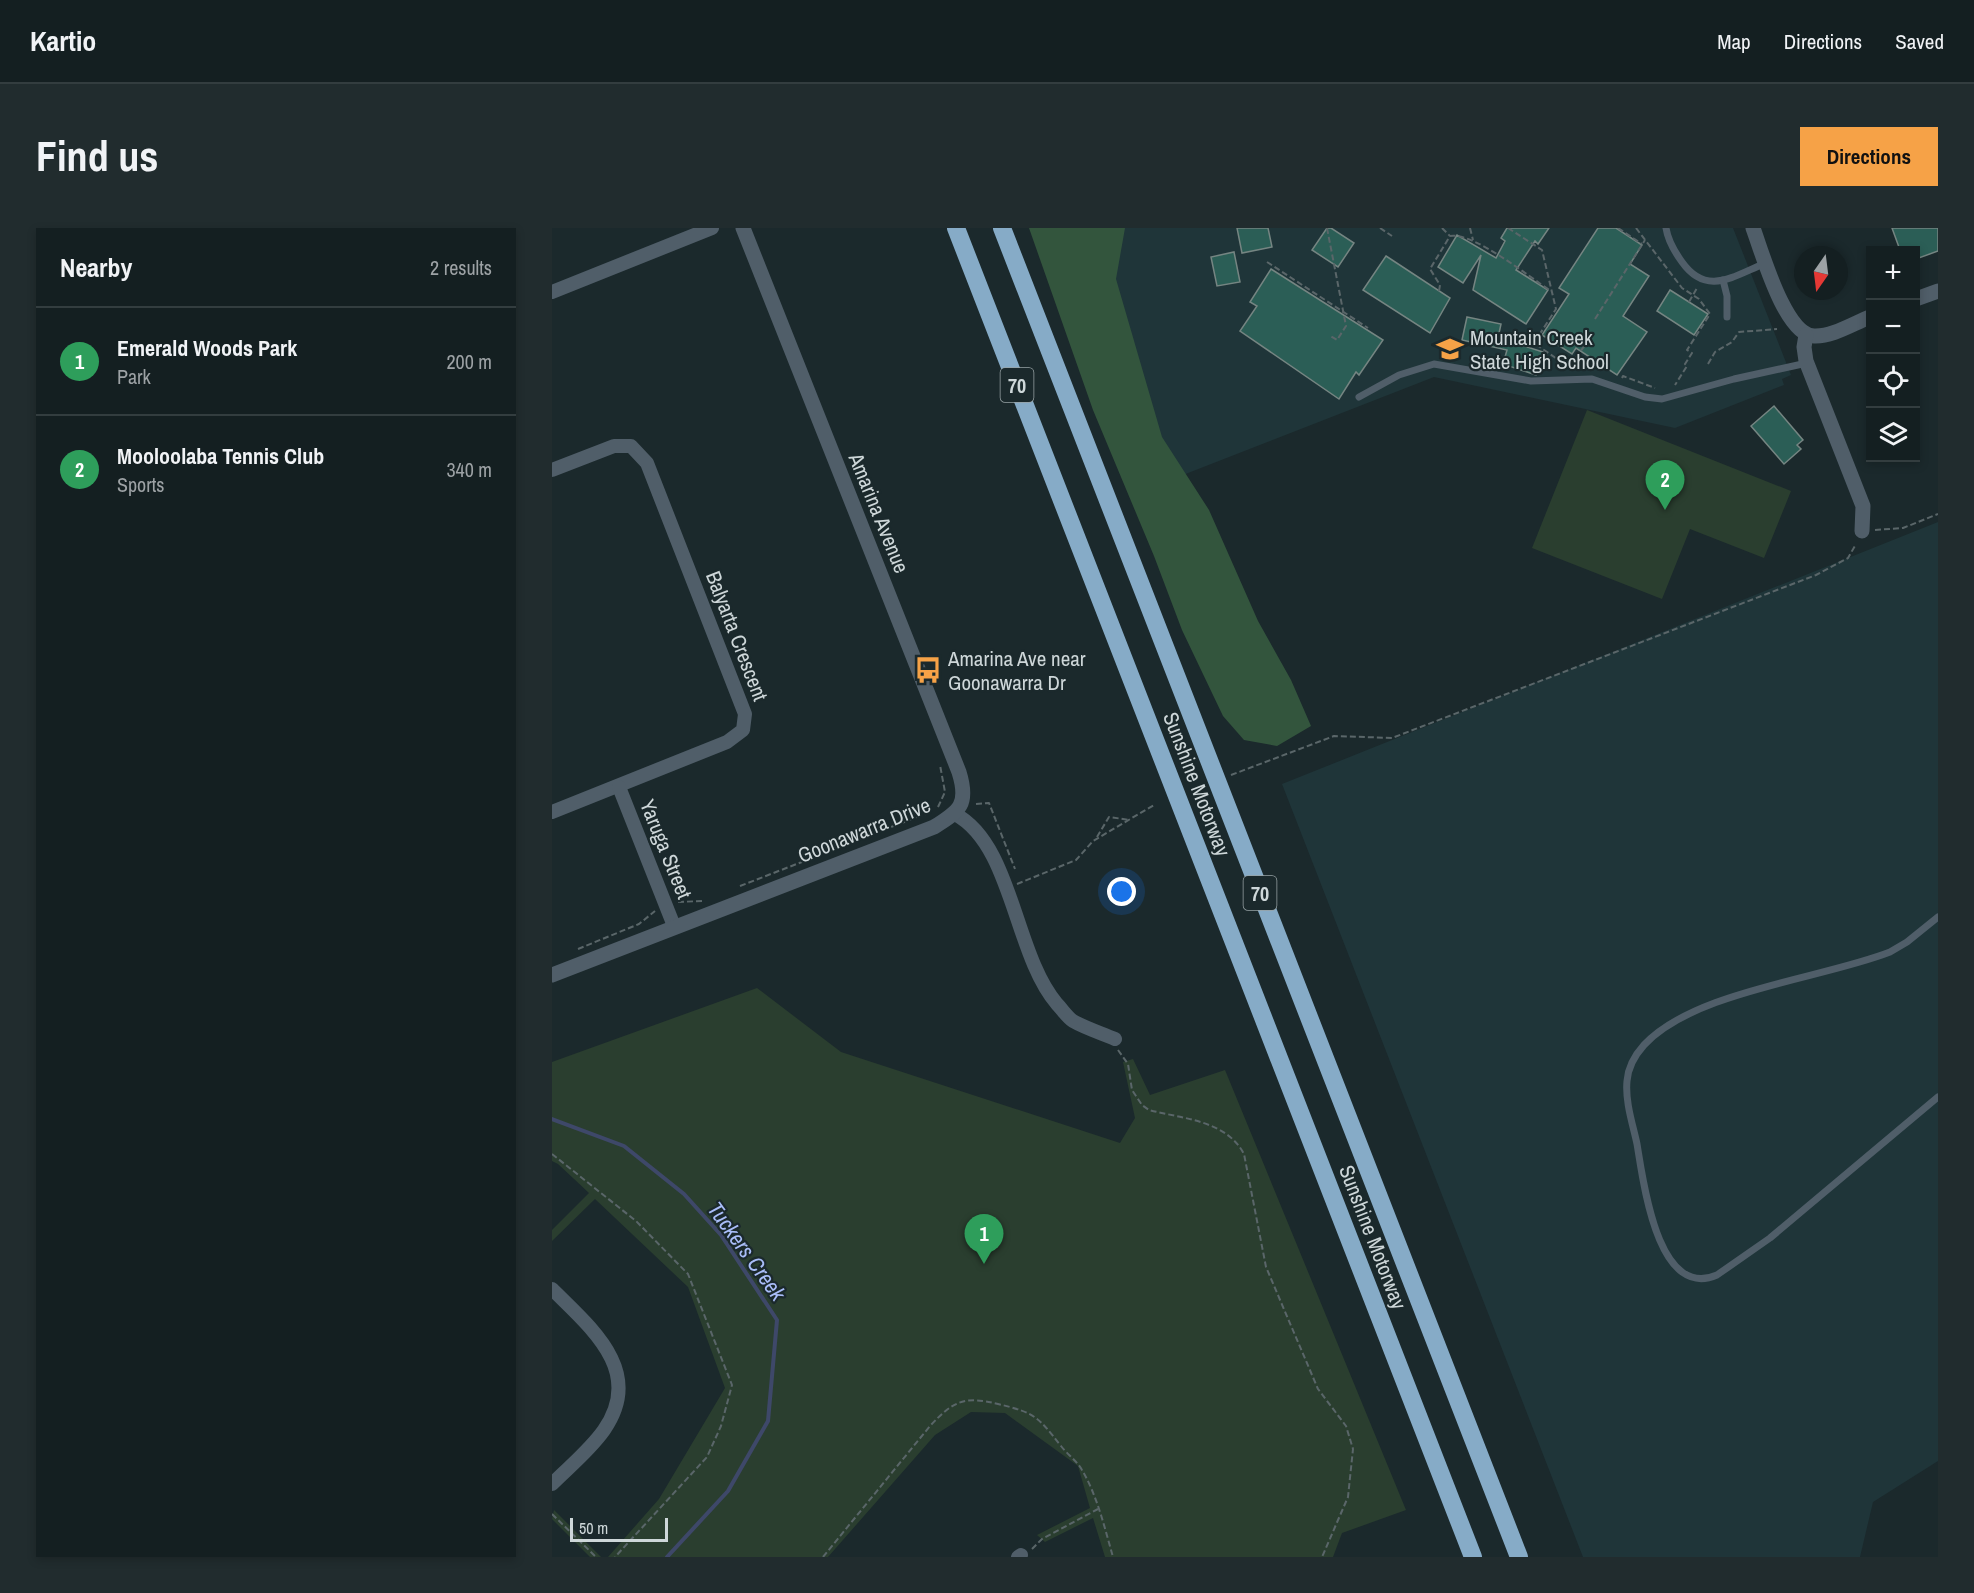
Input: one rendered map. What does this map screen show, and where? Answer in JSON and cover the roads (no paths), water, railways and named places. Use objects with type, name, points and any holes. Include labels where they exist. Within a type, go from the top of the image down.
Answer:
[{"type":"highway","name":"Sunshine Motorway","points":[[956,228],[1473,1557]]},
{"type":"highway","name":"Sunshine Motorway","points":[[1002,228],[1519,1557]]},
{"type":"street","points":[[552,292],[711,228]]},
{"type":"street","name":"Amarina Avenue","points":[[743,228],[950,750],[964,793],[962,805],[955,814]]},
{"type":"street","points":[[1753,228],[1788,316],[1796,328],[1806,335],[1826,335],[1866,319]]},
{"type":"street","points":[[1920,298],[1938,291]]},
{"type":"street","points":[[1806,335],[1804,347],[1807,363],[1863,506],[1863,531]]},
{"type":"street","name":"Balyarta Crescent","points":[[552,470],[614,446],[631,446],[647,463],[745,714],[743,730],[727,742],[552,812]]},
{"type":"street","name":"Yaruga Street","points":[[619,787],[674,927]]},
{"type":"street","name":"Goonawarra Drive","points":[[552,975],[934,827],[955,814],[980,833],[1006,888],[1031,961],[1049,994],[1071,1020],[1115,1039]]},
{"type":"street","points":[[552,1289],[593,1330],[609,1350],[615,1368],[617,1387],[614,1411],[603,1432],[552,1484]]},
{"type":"lane","points":[[1666,228],[1668,241],[1693,277],[1704,282],[1723,279],[1766,263]]},
{"type":"lane","points":[[1723,279],[1727,296],[1726,317]]},
{"type":"lane","points":[[1359,397],[1399,375],[1434,364],[1531,381],[1592,379],[1645,397],[1662,399],[1734,379],[1807,363]]},
{"type":"lane","points":[[1938,917],[1907,942],[1882,955],[1761,988],[1693,1012],[1654,1035],[1638,1051],[1628,1073],[1628,1097],[1649,1208],[1667,1256],[1677,1267],[1691,1275],[1708,1277],[1717,1275],[1770,1238],[1938,1097]]},
{"type":"waterway","name":"Tuckers Creek","points":[[552,1119],[624,1146],[684,1194],[721,1235],[777,1320],[768,1421],[728,1491],[667,1557]]},
{"type":"place","name":"Mountain Creek State High School","points":[[1450,349]]},
{"type":"place","name":"Mooloolaba Tennis Club","points":[[1665,510]]},
{"type":"place","name":"Amarina Ave near Goonawarra Dr","points":[[928,670]]},
{"type":"place","name":"Emerald Woods Park","points":[[984,1264]]}]
